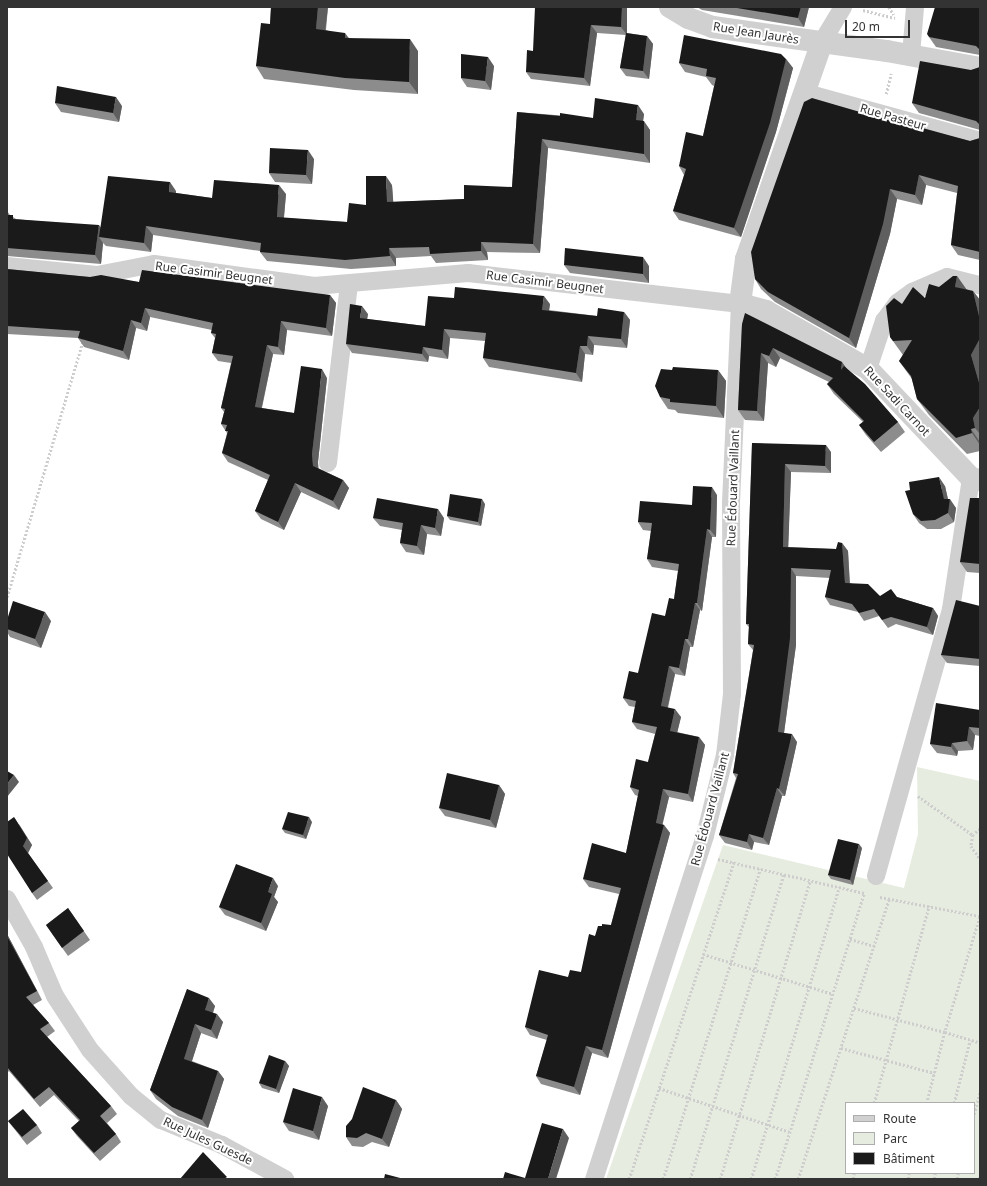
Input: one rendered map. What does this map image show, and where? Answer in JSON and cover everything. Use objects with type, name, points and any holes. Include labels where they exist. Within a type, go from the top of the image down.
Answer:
[{"type":"street","name":"Rue Jean Jaurès","points":[[670,7],[688,18],[713,27],[911,54]]},
{"type":"street","points":[[915,7],[911,54],[980,68]]},
{"type":"street","points":[[740,304],[746,259],[806,93],[822,42],[851,8]]},
{"type":"street","name":"Rue Pasteur","points":[[806,93],[980,141]]},
{"type":"street","name":"Rue Casimir Beugnet","points":[[7,266],[97,274],[154,264],[314,286],[468,273],[740,304]]},
{"type":"street","points":[[868,368],[884,321],[897,303],[912,292],[947,277],[980,285]]},
{"type":"street","points":[[328,463],[349,284]]},
{"type":"street","name":"Rue Sadi Carnot","points":[[740,304],[766,311],[868,368],[975,479]]},
{"type":"street","name":"Rue Édouard Vaillant","points":[[594,1179],[699,853],[725,755],[732,694],[731,503],[740,304]]},
{"type":"street","points":[[876,876],[951,609],[975,479]]},
{"type":"street","name":"Rue Jules Guesde","points":[[7,899],[34,947],[55,996],[90,1050],[131,1096],[161,1120],[222,1145],[284,1179]]},
{"type":"path","points":[[851,8],[895,18]]},
{"type":"path","points":[[882,114],[892,70]]},
{"type":"path","points":[[7,597],[83,339]]},
{"type":"path","points":[[902,784],[973,835]]},
{"type":"path","points":[[980,829],[973,835],[972,851],[980,859]]},
{"type":"path","points":[[699,853],[810,881],[980,917],[945,1032],[927,1102]]},
{"type":"path","points":[[629,1179],[734,862]]},
{"type":"path","points":[[663,1179],[760,869]]},
{"type":"path","points":[[690,1179],[784,874]]},
{"type":"path","points":[[873,895],[876,876]]},
{"type":"path","points":[[720,1179],[810,881]]},
{"type":"path","points":[[751,1179],[839,887]]},
{"type":"path","points":[[775,1179],[864,893]]},
{"type":"path","points":[[798,1179],[890,898]]},
{"type":"path","points":[[874,1102],[929,906]]},
{"type":"path","points":[[850,939],[874,946]]},
{"type":"path","points":[[703,954],[833,994]]},
{"type":"path","points":[[854,1008],[945,1032],[980,1043]]},
{"type":"path","points":[[954,1102],[970,1040]]},
{"type":"path","points":[[841,1048],[935,1073]]},
{"type":"path","points":[[659,1088],[790,1132]]},
{"type":"path","points":[[975,1110],[980,1092]]},
{"type":"path","points":[[979,1179],[980,1174]]},
{"type":"green space","points":[[917,767],[980,781],[980,1179],[606,1179],[723,845],[904,888],[918,834]]},
{"type":"building","points":[[271,7],[318,7],[316,29],[345,33],[345,38],[410,39],[409,82],[345,78],[256,66],[261,23],[270,24]]},
{"type":"building","points":[[535,7],[622,7],[621,27],[591,25],[584,78],[526,72],[527,50],[533,51]]},
{"type":"building","points":[[731,7],[801,7],[798,18]]},
{"type":"building","points":[[935,7],[980,7],[980,50],[976,46],[929,37],[927,34]]},
{"type":"building","points":[[626,33],[647,36],[643,71],[620,68]]},
{"type":"building","points":[[684,35],[781,54],[786,59],[770,123],[734,228],[673,211],[686,169],[679,166],[686,132],[703,136],[716,78],[706,76],[707,69],[679,63]]},
{"type":"building","points":[[461,54],[488,57],[485,81],[461,78]]},
{"type":"building","points":[[920,61],[971,70],[980,67],[980,125],[976,121],[912,103]]},
{"type":"building","points":[[57,86],[116,97],[113,113],[55,103]]},
{"type":"building","points":[[595,98],[638,105],[636,120],[644,121],[644,154],[542,139],[533,244],[481,242],[481,251],[430,254],[429,247],[389,248],[390,256],[345,260],[260,252],[261,243],[146,226],[144,243],[99,237],[108,176],[170,182],[169,192],[212,198],[214,180],[279,185],[277,217],[347,222],[349,203],[366,205],[366,176],[386,176],[387,202],[464,199],[464,185],[512,187],[517,112],[560,116],[560,113],[593,118]]},
{"type":"building","points":[[812,98],[908,126],[908,124],[970,141],[980,138],[980,252],[951,245],[958,186],[919,175],[915,195],[890,189],[883,224],[849,338],[768,292],[755,279],[751,252],[804,102]]},
{"type":"building","points":[[270,148],[308,150],[306,175],[269,173]]},
{"type":"building","points":[[7,215],[13,215],[13,219],[99,225],[95,255],[7,248]]},
{"type":"building","points":[[565,248],[643,257],[643,274],[564,265]]},
{"type":"building","points":[[7,269],[90,277],[101,275],[139,282],[142,270],[330,295],[326,328],[281,321],[278,347],[267,345],[255,407],[294,413],[301,366],[322,369],[312,454],[313,466],[343,480],[333,501],[295,483],[278,522],[255,511],[270,475],[222,453],[228,431],[225,431],[227,425],[221,424],[225,409],[221,408],[233,356],[212,353],[216,334],[211,333],[213,323],[145,308],[141,323],[131,320],[123,351],[78,338],[80,331],[7,326]]},
{"type":"building","points":[[953,276],[957,276],[955,287],[973,291],[980,316],[980,338],[971,355],[980,386],[980,407],[973,418],[975,428],[971,429],[972,433],[956,438],[917,399],[911,376],[899,361],[912,340],[893,341],[890,337],[886,306],[894,298],[902,304],[913,287],[925,298],[929,284],[939,287]]},
{"type":"building","points":[[455,287],[544,296],[542,310],[597,316],[598,308],[624,312],[621,339],[588,336],[587,346],[580,346],[576,373],[483,358],[486,333],[444,329],[442,350],[423,347],[422,354],[346,344],[350,304],[362,306],[360,318],[425,326],[428,296],[454,298]]},
{"type":"building","points":[[745,313],[842,362],[841,370],[844,366],[865,384],[898,422],[874,442],[859,425],[864,421],[827,384],[833,378],[773,348],[769,356],[761,353],[757,411],[738,410],[742,324]]},
{"type":"building","points":[[673,367],[718,370],[716,406],[670,402],[670,399],[660,397],[655,386],[661,369],[672,370]]},
{"type":"building","points":[[752,443],[826,445],[825,466],[785,464],[783,547],[836,549],[838,542],[842,543],[845,583],[868,584],[880,596],[891,589],[897,597],[933,608],[927,627],[891,617],[882,620],[874,609],[859,613],[852,604],[825,597],[831,570],[791,568],[790,638],[778,732],[792,734],[779,789],[777,788],[763,838],[749,834],[747,842],[719,835],[738,774],[733,773],[754,645],[748,644],[749,624],[746,624]]},
{"type":"building","points":[[939,477],[944,499],[950,499],[948,513],[935,520],[921,521],[913,514],[905,491],[910,490],[909,482]]},
{"type":"building","points":[[693,486],[712,487],[710,530],[707,529],[697,603],[695,603],[688,639],[685,639],[679,668],[669,666],[661,706],[675,709],[670,731],[699,737],[688,794],[663,789],[656,823],[664,825],[602,1050],[586,1046],[574,1087],[536,1076],[548,1035],[525,1027],[539,970],[568,977],[570,970],[581,972],[589,934],[595,936],[598,926],[602,926],[602,924],[611,925],[621,888],[583,879],[592,843],[626,853],[639,790],[630,787],[636,759],[648,762],[657,727],[632,722],[636,701],[623,698],[629,671],[638,673],[652,613],[665,616],[669,598],[674,599],[679,564],[647,559],[652,523],[638,522],[640,501],[692,505]]},
{"type":"building","points":[[450,494],[482,499],[478,522],[447,516]]},
{"type":"building","points":[[377,498],[438,509],[435,528],[421,525],[417,546],[400,543],[403,523],[373,518]]},
{"type":"building","points":[[970,498],[980,498],[980,564],[960,562]]},
{"type":"building","points":[[956,600],[980,606],[980,659],[941,655]]},
{"type":"building","points":[[13,601],[45,612],[35,639],[7,629],[7,620]]},
{"type":"building","points":[[936,703],[980,710],[980,728],[969,727],[967,741],[952,743],[951,747],[930,744]]},
{"type":"building","points":[[7,771],[14,775],[7,784]]},
{"type":"building","points":[[447,773],[499,785],[490,820],[439,808]]},
{"type":"building","points":[[288,812],[309,817],[303,835],[282,829]]},
{"type":"building","points":[[14,817],[27,838],[23,846],[48,881],[32,893],[7,854],[7,822]]},
{"type":"building","points":[[838,839],[859,844],[850,880],[828,875]]},
{"type":"building","points":[[236,864],[273,878],[268,892],[272,894],[261,923],[219,907]]},
{"type":"building","points":[[68,908],[84,931],[62,948],[46,925]]},
{"type":"building","points":[[7,936],[37,991],[26,997],[49,1023],[40,1029],[111,1106],[100,1116],[116,1134],[94,1153],[71,1128],[80,1120],[49,1087],[34,1099],[7,1067]]},
{"type":"building","points":[[187,989],[209,998],[205,1010],[217,1014],[211,1030],[195,1024],[184,1059],[218,1071],[202,1120],[172,1107],[150,1090]]},
{"type":"building","points":[[269,1055],[285,1061],[276,1089],[259,1083]]},
{"type":"building","points":[[363,1087],[396,1100],[382,1139],[366,1133],[357,1138],[346,1137],[346,1126],[352,1119]]},
{"type":"building","points":[[293,1088],[322,1097],[313,1131],[283,1122]]},
{"type":"building","points":[[23,1109],[37,1125],[22,1137],[8,1121]]},
{"type":"building","points":[[542,1123],[563,1129],[548,1179],[503,1179],[505,1172],[525,1178]]},
{"type":"building","points":[[203,1152],[227,1177],[224,1179],[180,1179]]},
{"type":"building","points":[[385,1174],[404,1179],[384,1179]]}]
